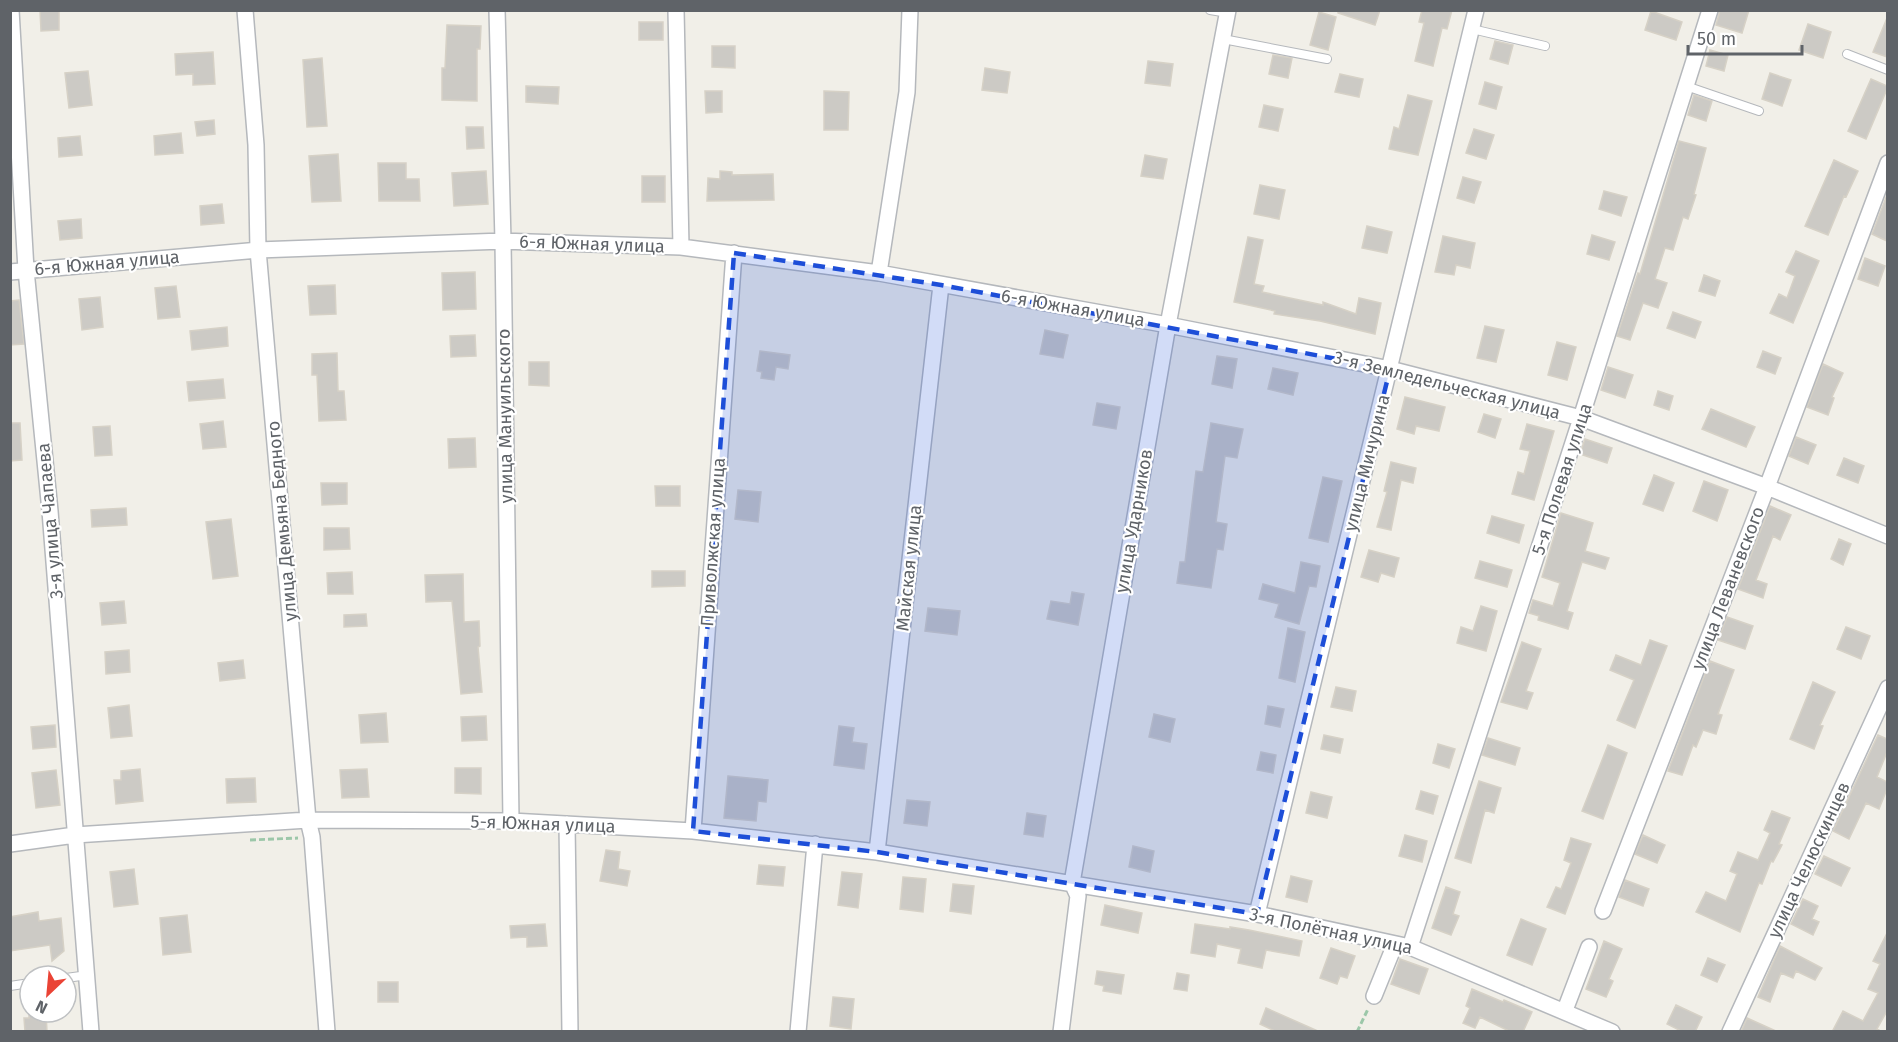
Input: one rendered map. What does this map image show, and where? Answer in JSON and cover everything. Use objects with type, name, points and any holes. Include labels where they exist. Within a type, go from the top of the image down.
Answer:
[{"type":"street","name":"3-я улица Чапаева","points":[[11,10],[18,271],[50,511],[91,1032]]},
{"type":"street","name":"улица Демьяна Бедного","points":[[245,10],[256,145],[258,250],[308,820],[312,837],[327,1032]]},
{"type":"street","name":"улица Мануильского","points":[[497,10],[503,241],[511,821]]},
{"type":"street","points":[[676,10],[681,247]]},
{"type":"street","points":[[879,273],[906,92],[910,10]]},
{"type":"street","name":"улица Мичурина","points":[[1257,914],[1476,10]]},
{"type":"street","name":"5-я Полевая улица","points":[[1374,996],[1403,945],[1581,418],[1710,10]]},
{"type":"street","name":"улица Ударников","points":[[1060,1032],[1078,896],[1072,883],[1168,325],[1228,12]]},
{"type":"street","name":"улица Леваневского","points":[[1603,911],[1767,487],[1887,163]]},
{"type":"street","name":"6-я Южная улица","points":[[18,271],[258,250],[503,241],[681,247],[879,273],[1168,325]]},
{"type":"street","name":"Приволжская улица","points":[[693,831],[734,253]]},
{"type":"street","name":"Майская улица","points":[[877,852],[941,285]]},
{"type":"street","name":"3-я Земледельческая улица","points":[[1168,325],[1390,369],[1581,418],[1767,487],[1887,536]]},
{"type":"street","name":"улица Челюскинцев","points":[[1730,1032],[1887,688]]},
{"type":"street","name":"5-я Южная улица","points":[[10,844],[75,835],[308,820],[511,821],[693,831],[815,844],[1072,883]]},
{"type":"street","points":[[567,824],[570,1032]]},
{"type":"street","points":[[798,1032],[815,844]]},
{"type":"street","name":"3-я Полётная улица","points":[[1072,883],[1257,914],[1403,945],[1565,1010],[1612,1032]]},
{"type":"street","points":[[1565,1010],[1589,947]]},
{"type":"lane","points":[[1210,10],[1228,12]]},
{"type":"lane","points":[[1472,29],[1545,46]]},
{"type":"lane","points":[[1223,39],[1327,59]]},
{"type":"lane","points":[[1847,54],[1887,70]]},
{"type":"lane","points":[[1686,86],[1759,111]]},
{"type":"lane","points":[[78,976],[88,975]]},
{"type":"path","points":[[241,841],[312,837]]},
{"type":"path","points":[[1358,1032],[1374,996]]},
{"type":"highlighted area","points":[[734,253],[941,285],[1390,369],[1257,914],[877,852],[693,831]]},
{"type":"building","points":[[40,10],[59,10],[59,30],[41,31]]},
{"type":"building","points":[[1338,10],[1380,10],[1375,25],[1338,13]]},
{"type":"building","points":[[1422,10],[1452,10],[1447,29],[1442,28],[1433,66],[1415,61],[1424,23],[1419,22]]},
{"type":"building","points":[[1720,10],[1749,10],[1742,33],[1716,25]]},
{"type":"building","points":[[1651,11],[1682,22],[1676,40],[1645,30]]},
{"type":"building","points":[[1319,12],[1336,17],[1328,50],[1310,45]]},
{"type":"building","points":[[1887,18],[1887,57],[1873,52]]},
{"type":"building","points":[[639,22],[663,22],[663,40],[639,40]]},
{"type":"building","points":[[1808,24],[1831,32],[1823,58],[1799,50]]},
{"type":"building","points":[[447,25],[481,26],[480,49],[477,49],[477,101],[442,100],[442,68],[445,68]]},
{"type":"building","points":[[1495,41],[1513,45],[1508,64],[1490,59]]},
{"type":"building","points":[[712,46],[735,46],[735,68],[712,67]]},
{"type":"building","points":[[1710,50],[1728,55],[1724,71],[1706,66]]},
{"type":"building","points":[[213,52],[215,84],[193,85],[193,74],[176,75],[175,54]]},
{"type":"building","points":[[1273,55],[1292,58],[1288,78],[1269,74]]},
{"type":"building","points":[[322,58],[327,126],[307,127],[303,60]]},
{"type":"building","points":[[1148,61],[1173,64],[1170,86],[1145,83]]},
{"type":"building","points":[[985,68],[1010,72],[1007,93],[982,90]]},
{"type":"building","points":[[88,71],[92,105],[69,108],[65,73]]},
{"type":"building","points":[[1770,73],[1791,80],[1782,106],[1762,99]]},
{"type":"building","points":[[1340,74],[1363,79],[1359,97],[1335,92]]},
{"type":"building","points":[[1871,79],[1887,86],[1887,89],[1866,139],[1848,131]]},
{"type":"building","points":[[1485,82],[1502,87],[1496,109],[1479,104]]},
{"type":"building","points":[[526,86],[559,87],[558,104],[526,102]]},
{"type":"building","points":[[705,91],[722,91],[722,112],[706,113]]},
{"type":"building","points":[[824,91],[849,92],[848,130],[824,130]]},
{"type":"building","points":[[1408,95],[1432,101],[1418,155],[1389,149],[1394,127],[1399,129]]},
{"type":"building","points":[[1694,95],[1712,101],[1706,121],[1688,115]]},
{"type":"building","points":[[1264,105],[1283,109],[1278,131],[1259,127]]},
{"type":"building","points":[[214,120],[215,134],[197,136],[195,122]]},
{"type":"building","points":[[466,127],[483,127],[484,148],[467,149]]},
{"type":"building","points":[[1474,129],[1494,135],[1486,159],[1466,153]]},
{"type":"building","points":[[181,133],[183,153],[155,155],[154,136]]},
{"type":"building","points":[[80,136],[82,155],[59,157],[58,138]]},
{"type":"building","points":[[1679,141],[1706,148],[1694,194],[1696,195],[1688,219],[1683,217],[1673,250],[1665,248],[1655,279],[1667,283],[1658,308],[1643,303],[1630,340],[1617,336],[1638,273],[1640,274]]},
{"type":"building","points":[[338,154],[341,201],[312,202],[309,156]]},
{"type":"building","points":[[1145,155],[1167,159],[1163,179],[1141,176]]},
{"type":"building","points":[[1834,160],[1858,171],[1846,197],[1844,196],[1828,235],[1805,226]]},
{"type":"building","points":[[378,163],[406,163],[406,179],[419,179],[420,201],[379,201]]},
{"type":"building","points":[[486,171],[488,204],[454,206],[452,173]]},
{"type":"building","points":[[720,171],[732,172],[732,175],[773,174],[774,200],[707,201],[708,178],[720,179]]},
{"type":"building","points":[[642,176],[665,176],[665,202],[642,202]]},
{"type":"building","points":[[1463,177],[1481,182],[1474,203],[1457,198]]},
{"type":"building","points":[[1260,185],[1285,190],[1279,219],[1254,214]]},
{"type":"building","points":[[1604,191],[1627,197],[1621,216],[1599,209]]},
{"type":"building","points":[[1887,195],[1887,241],[1872,234]]},
{"type":"building","points":[[222,204],[224,223],[201,225],[200,206]]},
{"type":"building","points":[[81,219],[82,238],[60,240],[58,221]]},
{"type":"building","points":[[1367,226],[1392,232],[1387,253],[1362,248]]},
{"type":"building","points":[[1592,235],[1615,242],[1609,260],[1587,254]]},
{"type":"building","points":[[1443,236],[1475,243],[1470,268],[1456,265],[1454,275],[1435,272]]},
{"type":"building","points":[[1248,237],[1263,240],[1254,284],[1264,286],[1262,292],[1323,305],[1323,302],[1356,314],[1359,298],[1381,303],[1375,334],[1320,321],[1274,314],[1275,311],[1234,302]]},
{"type":"building","points":[[1796,251],[1819,261],[1793,323],[1770,313],[1779,294],[1787,298],[1795,276],[1786,272]]},
{"type":"building","points":[[1865,258],[1885,266],[1878,286],[1858,279]]},
{"type":"building","points":[[475,272],[476,309],[443,310],[442,273]]},
{"type":"building","points":[[1704,275],[1720,281],[1715,296],[1699,291]]},
{"type":"building","points":[[335,285],[336,314],[310,315],[308,286]]},
{"type":"building","points":[[176,286],[180,317],[158,319],[155,288]]},
{"type":"building","points":[[100,297],[103,327],[82,330],[79,299]]},
{"type":"building","points":[[19,300],[24,344],[10,345],[10,301]]},
{"type":"building","points":[[1673,312],[1701,322],[1695,338],[1667,328]]},
{"type":"building","points":[[1485,326],[1504,330],[1496,362],[1477,358]]},
{"type":"building","points":[[227,327],[228,346],[192,350],[190,331]]},
{"type":"building","points":[[1045,330],[1068,335],[1063,358],[1040,354]]},
{"type":"building","points":[[475,335],[476,356],[451,357],[450,336]]},
{"type":"building","points":[[1557,342],[1576,347],[1567,380],[1548,375]]},
{"type":"building","points":[[760,351],[790,355],[788,369],[776,367],[774,380],[761,378],[762,372],[757,371]]},
{"type":"building","points":[[1763,351],[1781,358],[1775,374],[1757,367]]},
{"type":"building","points":[[337,353],[338,391],[344,391],[346,420],[319,421],[317,375],[312,375],[312,354]]},
{"type":"building","points":[[1217,356],[1237,359],[1232,388],[1212,384]]},
{"type":"building","points":[[529,362],[549,362],[549,386],[529,385]]},
{"type":"building","points":[[1823,364],[1843,373],[1832,397],[1834,398],[1828,415],[1807,407]]},
{"type":"building","points":[[1608,367],[1633,375],[1625,398],[1601,390]]},
{"type":"building","points":[[1273,368],[1298,373],[1293,395],[1268,389]]},
{"type":"building","points":[[223,379],[225,398],[189,401],[187,382]]},
{"type":"building","points":[[1658,391],[1673,396],[1669,410],[1654,405]]},
{"type":"building","points":[[1405,397],[1445,407],[1439,431],[1416,426],[1414,434],[1397,429]]},
{"type":"building","points":[[1097,403],[1120,407],[1116,429],[1093,425]]},
{"type":"building","points":[[1711,409],[1755,427],[1746,447],[1702,429]]},
{"type":"building","points":[[1484,414],[1501,419],[1495,438],[1478,432]]},
{"type":"building","points":[[223,421],[226,447],[203,449],[200,424]]},
{"type":"building","points":[[10,423],[20,423],[22,460],[10,461]]},
{"type":"building","points":[[1211,423],[1243,429],[1237,458],[1225,456],[1216,522],[1227,524],[1223,550],[1217,549],[1211,588],[1177,583],[1180,562],[1185,562],[1196,471],[1203,472]]},
{"type":"building","points":[[1527,424],[1554,431],[1534,500],[1512,494],[1518,472],[1524,474],[1530,451],[1520,449]]},
{"type":"building","points":[[110,426],[112,455],[95,456],[93,427]]},
{"type":"building","points":[[1796,437],[1816,445],[1808,464],[1789,456]]},
{"type":"building","points":[[475,438],[476,467],[449,468],[448,439]]},
{"type":"building","points":[[1585,439],[1612,448],[1607,463],[1580,454]]},
{"type":"building","points":[[1844,458],[1864,466],[1858,483],[1837,475]]},
{"type":"building","points":[[1391,462],[1416,468],[1413,483],[1401,480],[1391,530],[1377,527],[1387,492],[1384,491]]},
{"type":"building","points":[[1654,475],[1674,483],[1663,511],[1643,504]]},
{"type":"building","points":[[1323,477],[1342,481],[1328,542],[1309,538]]},
{"type":"building","points":[[1704,481],[1728,490],[1717,521],[1693,511]]},
{"type":"building","points":[[321,483],[347,483],[347,504],[322,505]]},
{"type":"building","points":[[655,486],[680,486],[680,506],[656,506]]},
{"type":"building","points":[[738,490],[761,492],[758,522],[735,519]]},
{"type":"building","points":[[1770,506],[1791,515],[1780,540],[1773,536],[1756,580],[1767,584],[1763,598],[1738,589]]},
{"type":"building","points":[[126,508],[127,525],[92,527],[91,510]]},
{"type":"building","points":[[1561,513],[1593,523],[1585,551],[1609,558],[1605,569],[1582,562],[1567,611],[1573,613],[1568,629],[1538,620],[1539,616],[1529,613],[1533,600],[1553,606],[1560,583],[1542,577]]},
{"type":"building","points":[[1492,516],[1524,525],[1519,543],[1487,533]]},
{"type":"building","points":[[231,519],[238,576],[213,579],[206,522]]},
{"type":"building","points":[[324,528],[349,528],[350,549],[324,550]]},
{"type":"building","points":[[1839,539],[1851,544],[1843,565],[1831,559]]},
{"type":"building","points":[[1369,550],[1399,558],[1394,577],[1381,573],[1378,582],[1361,577]]},
{"type":"building","points":[[1480,561],[1512,570],[1507,587],[1475,578]]},
{"type":"building","points":[[1301,562],[1320,566],[1316,587],[1309,586],[1299,624],[1275,617],[1279,604],[1259,599],[1263,584],[1295,593]]},
{"type":"building","points":[[652,571],[685,571],[685,586],[652,587]]},
{"type":"building","points":[[352,572],[353,594],[328,594],[327,573]]},
{"type":"building","points":[[463,574],[464,622],[479,621],[480,646],[478,647],[482,692],[461,694],[452,601],[426,602],[425,575]]},
{"type":"building","points":[[1072,592],[1084,594],[1078,625],[1047,619],[1051,601],[1070,604]]},
{"type":"building","points":[[124,601],[126,623],[102,625],[100,603]]},
{"type":"building","points":[[1481,606],[1497,611],[1486,651],[1457,643],[1461,627],[1473,631]]},
{"type":"building","points":[[928,608],[960,611],[957,635],[925,631]]},
{"type":"building","points":[[366,614],[367,626],[344,627],[344,615]]},
{"type":"building","points":[[1727,617],[1753,626],[1745,649],[1718,640]]},
{"type":"building","points":[[1846,627],[1870,636],[1861,659],[1837,649]]},
{"type":"building","points":[[1288,628],[1305,632],[1295,682],[1279,678]]},
{"type":"building","points":[[1650,640],[1667,646],[1635,728],[1617,720],[1634,680],[1610,670],[1616,655],[1641,665]]},
{"type":"building","points":[[1522,642],[1541,649],[1526,691],[1533,693],[1527,709],[1501,702]]},
{"type":"building","points":[[129,650],[130,672],[106,674],[105,652]]},
{"type":"building","points":[[243,660],[245,678],[220,681],[218,663]]},
{"type":"building","points":[[1710,661],[1734,670],[1718,714],[1722,715],[1716,734],[1703,730],[1696,747],[1693,745],[1682,775],[1668,771]]},
{"type":"building","points":[[1813,682],[1835,692],[1820,725],[1823,726],[1814,749],[1790,739]]},
{"type":"building","points":[[1336,687],[1356,691],[1352,711],[1331,707]]},
{"type":"building","points":[[129,705],[132,736],[111,738],[108,708]]},
{"type":"building","points":[[1268,706],[1284,709],[1280,727],[1265,724]]},
{"type":"building","points":[[386,713],[388,742],[361,743],[359,715]]},
{"type":"building","points":[[1154,714],[1175,719],[1170,742],[1149,737]]},
{"type":"building","points":[[486,716],[487,740],[462,741],[461,717]]},
{"type":"building","points":[[55,725],[56,747],[33,749],[31,727]]},
{"type":"building","points":[[839,726],[854,728],[852,742],[867,744],[864,769],[834,765]]},
{"type":"building","points":[[1324,735],[1343,739],[1340,753],[1321,749]]},
{"type":"building","points":[[1878,735],[1887,739],[1887,752],[1877,777],[1887,782],[1887,789],[1879,809],[1866,803],[1849,839],[1833,831]]},
{"type":"building","points":[[1488,738],[1520,748],[1515,765],[1482,755]]},
{"type":"building","points":[[1438,744],[1455,749],[1449,768],[1433,763]]},
{"type":"building","points":[[1608,745],[1627,753],[1603,819],[1582,811]]},
{"type":"building","points":[[1261,752],[1276,755],[1273,773],[1257,770]]},
{"type":"building","points":[[455,768],[481,768],[481,794],[455,793]]},
{"type":"building","points":[[140,769],[143,801],[116,804],[114,780],[121,780],[121,771]]},
{"type":"building","points":[[367,769],[369,797],[342,798],[340,770]]},
{"type":"building","points":[[56,770],[60,805],[36,808],[32,773]]},
{"type":"building","points":[[728,776],[768,780],[766,802],[758,801],[756,821],[724,818]]},
{"type":"building","points":[[255,778],[256,802],[227,803],[226,779]]},
{"type":"building","points":[[1479,781],[1501,788],[1494,813],[1485,810],[1471,863],[1455,858]]},
{"type":"building","points":[[1421,791],[1438,796],[1433,814],[1416,809]]},
{"type":"building","points":[[1311,792],[1332,797],[1327,818],[1306,813]]},
{"type":"building","points":[[907,800],[930,802],[927,826],[904,823]]},
{"type":"building","points":[[1772,811],[1790,818],[1779,844],[1782,845],[1773,862],[1771,861],[1762,884],[1759,883],[1740,932],[1696,912],[1706,892],[1726,901],[1737,874],[1730,871],[1738,852],[1758,860],[1770,833],[1764,830]]},
{"type":"building","points":[[1027,813],[1046,816],[1043,837],[1024,834]]},
{"type":"building","points":[[1405,835],[1427,841],[1422,862],[1399,856]]},
{"type":"building","points":[[1643,835],[1665,845],[1657,863],[1635,854]]},
{"type":"building","points":[[1571,838],[1591,844],[1565,914],[1547,907],[1556,887],[1561,889],[1571,863],[1564,860]]},
{"type":"building","points":[[1133,846],[1154,851],[1150,872],[1129,867]]},
{"type":"building","points":[[606,850],[620,852],[618,869],[630,871],[627,886],[600,881]]},
{"type":"building","points":[[1824,856],[1850,868],[1841,886],[1815,874]]},
{"type":"building","points":[[759,865],[785,867],[783,886],[757,884]]},
{"type":"building","points":[[134,869],[138,904],[114,907],[110,872]]},
{"type":"building","points":[[842,872],[862,874],[858,908],[838,905]]},
{"type":"building","points":[[1291,876],[1312,881],[1307,902],[1286,897]]},
{"type":"building","points":[[903,877],[926,879],[923,912],[900,909]]},
{"type":"building","points":[[1625,880],[1649,889],[1643,906],[1619,897]]},
{"type":"building","points":[[953,884],[974,886],[971,914],[950,911]]},
{"type":"building","points":[[1446,887],[1460,892],[1453,914],[1459,916],[1451,935],[1432,928]]},
{"type":"building","points":[[1803,899],[1818,906],[1812,919],[1819,922],[1813,935],[1791,924]]},
{"type":"building","points":[[1105,905],[1142,913],[1138,933],[1101,925]]},
{"type":"building","points":[[38,912],[39,921],[61,918],[64,951],[52,961],[50,945],[10,951],[10,917]]},
{"type":"building","points":[[187,915],[191,952],[163,955],[160,918]]},
{"type":"building","points":[[1521,919],[1546,929],[1532,965],[1507,955]]},
{"type":"building","points":[[545,924],[547,946],[527,947],[527,937],[511,938],[510,926]]},
{"type":"building","points":[[1195,924],[1249,930],[1302,941],[1299,956],[1266,950],[1262,968],[1238,963],[1241,949],[1217,944],[1215,957],[1191,953]]},
{"type":"building","points":[[1887,933],[1887,1011],[1877,1029],[1882,1032],[1832,1032],[1843,1011],[1863,1021],[1878,993],[1868,989],[1880,964],[1873,961]]},
{"type":"building","points":[[1604,941],[1622,949],[1609,979],[1613,981],[1606,997],[1586,989]]},
{"type":"building","points":[[1780,946],[1822,968],[1815,980],[1796,971],[1793,978],[1781,973],[1770,1002],[1758,997]]},
{"type":"building","points":[[1331,948],[1355,956],[1347,978],[1340,976],[1337,984],[1320,978]]},
{"type":"building","points":[[1708,958],[1725,965],[1717,982],[1701,975]]},
{"type":"building","points":[[1400,959],[1428,969],[1419,994],[1391,984]]},
{"type":"building","points":[[1097,971],[1124,975],[1121,994],[1103,991],[1104,986],[1095,984]]},
{"type":"building","points":[[1177,973],[1189,975],[1187,991],[1174,989]]},
{"type":"building","points":[[378,982],[398,982],[398,1002],[378,1002]]},
{"type":"building","points":[[1472,989],[1532,1012],[1523,1032],[1511,1032],[1480,1017],[1475,1028],[1463,1023],[1470,1008],[1466,1006]]},
{"type":"building","points":[[833,997],[854,999],[851,1029],[830,1026]]},
{"type":"building","points":[[1676,1005],[1702,1017],[1695,1032],[1683,1032],[1667,1024]]},
{"type":"building","points":[[1266,1008],[1320,1032],[1277,1032],[1260,1024]]},
{"type":"building","points":[[1747,1018],[1778,1032],[1741,1032]]},
{"type":"building","points":[[24,1024],[47,1024],[47,1032],[25,1032]]}]
